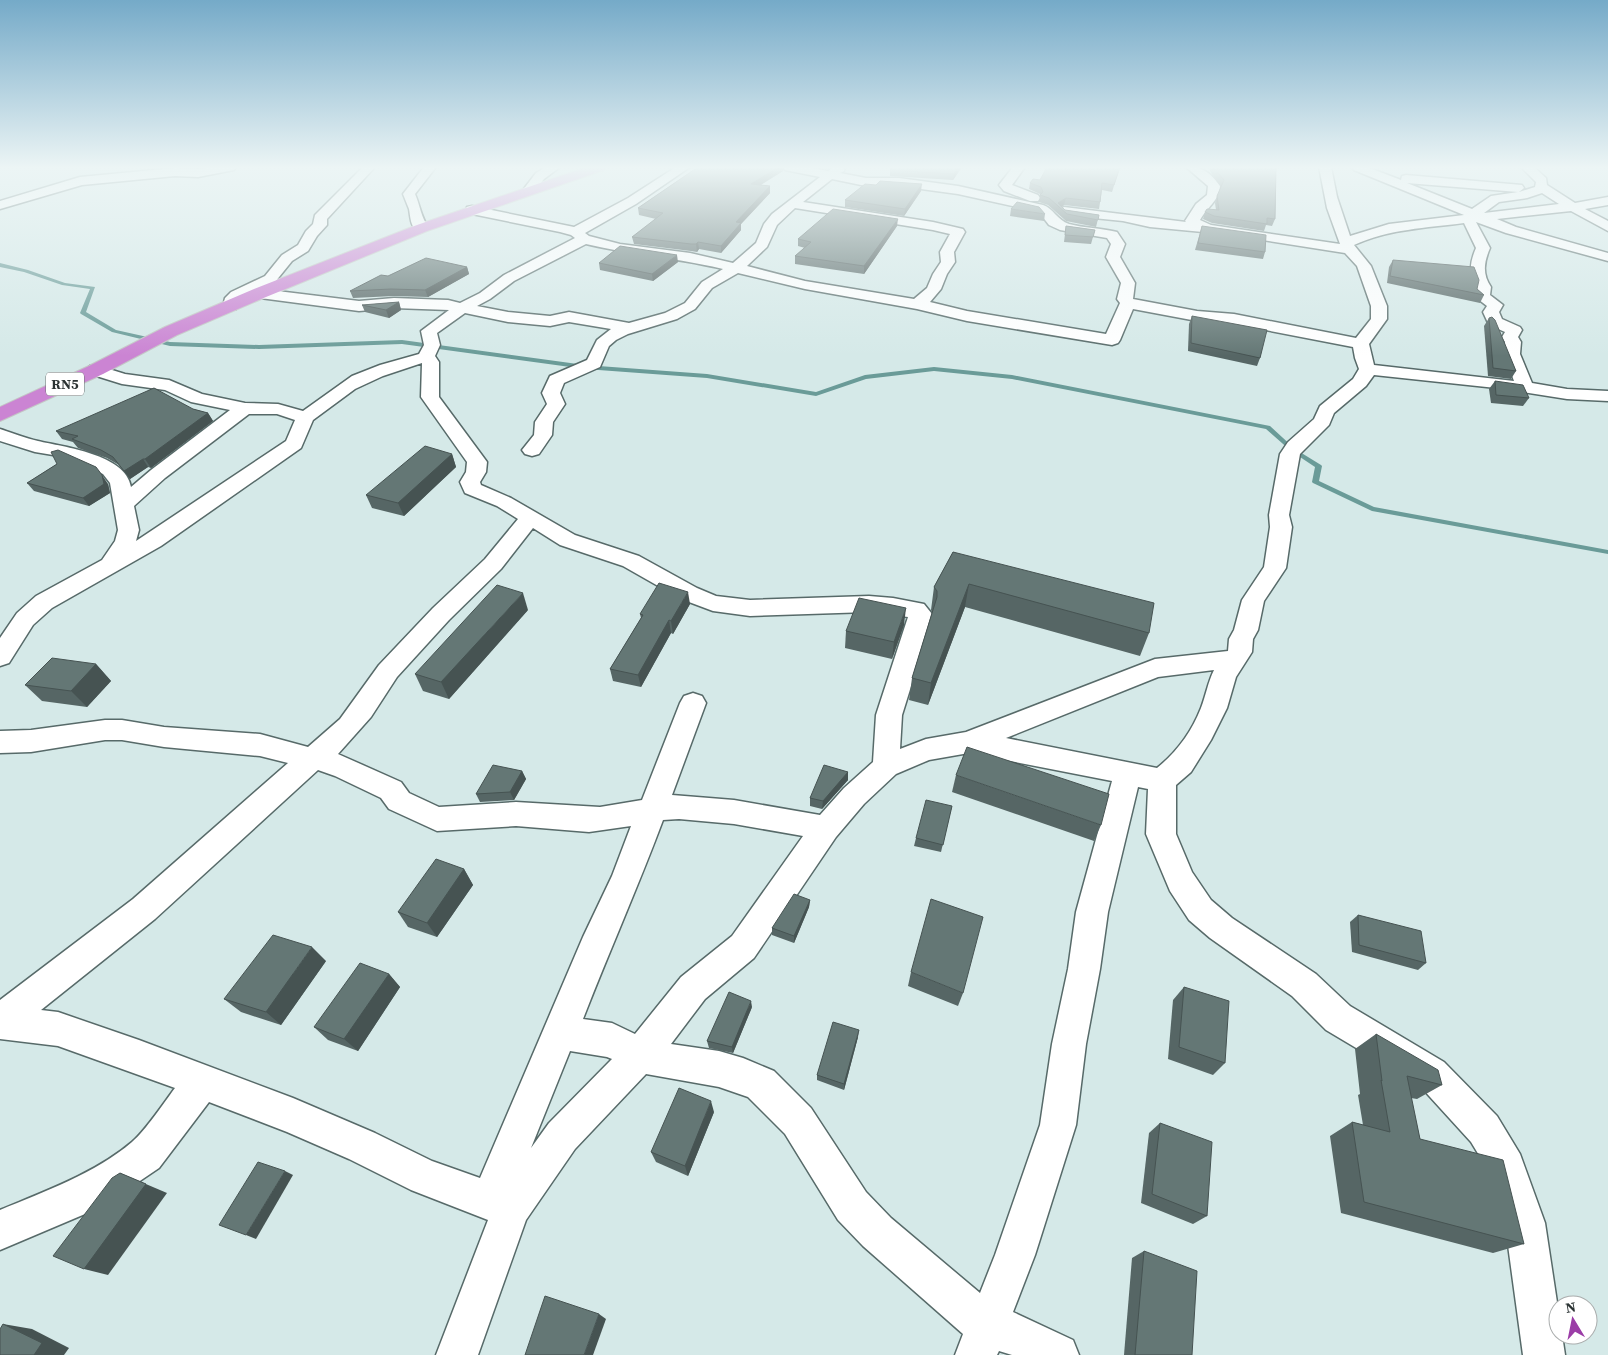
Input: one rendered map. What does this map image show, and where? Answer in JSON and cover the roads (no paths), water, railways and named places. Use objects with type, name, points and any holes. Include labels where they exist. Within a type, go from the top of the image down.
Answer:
[{"type":"highway","name":"RN5","points":[[0,415],[96,370],[172,331],[260,292],[416,230]]},
{"type":"street","points":[[231,306],[233,298],[270,279],[286,258],[303,248],[315,230]]},
{"type":"street","points":[[564,230],[620,248],[690,257],[805,285],[917,304],[967,316],[1110,340],[1112,340],[1128,303],[1126,299],[1128,283],[1114,258],[1118,244],[1112,235]]},
{"type":"street","points":[[0,657],[32,610],[54,595],[153,541],[294,444],[305,417],[318,410],[354,382],[380,371],[426,357],[432,345],[429,331],[485,296],[496,286],[587,230]]},
{"type":"street","points":[[532,450],[544,435],[544,422],[555,408],[556,404],[551,394],[556,380],[594,363],[603,341],[619,331],[680,312],[693,303],[713,280],[747,260],[762,244],[768,230]]},
{"type":"street","points":[[917,304],[928,297],[934,290],[940,274],[948,262],[947,252],[958,232],[951,230]]},
{"type":"street","points":[[1084,230],[1136,237],[1200,235],[1210,230]]},
{"type":"street","points":[[1223,230],[1348,246],[1367,234],[1381,230]]},
{"type":"street","points":[[969,742],[1145,776],[1181,764],[1198,740],[1214,708],[1224,675],[1240,652],[1241,639],[1246,630],[1253,600],[1275,568],[1281,527],[1278,515],[1290,454],[1295,446],[1323,422],[1326,410],[1362,382],[1368,369],[1361,352],[1361,344],[1378,320],[1378,300],[1361,259],[1348,246],[1340,230]]},
{"type":"street","points":[[1473,230],[1483,248],[1479,256],[1476,273],[1484,287],[1482,296],[1495,305],[1491,312],[1495,322],[1514,330],[1510,337],[1514,342],[1512,354],[1525,387]]},
{"type":"street","points":[[1513,230],[1608,257]]},
{"type":"street","points":[[260,292],[359,306],[400,303],[448,305],[508,317],[550,321],[569,316],[630,328]]},
{"type":"street","points":[[1128,303],[1197,316],[1234,319],[1361,344]]},
{"type":"street","points":[[426,357],[432,362],[430,366],[430,397],[477,462],[476,472],[470,482],[472,489],[531,516],[572,542],[604,550],[632,562],[700,598],[725,606],[803,607],[864,604],[916,610],[920,614],[920,619],[889,715],[886,766]]},
{"type":"street","points":[[1368,369],[1604,398]]},
{"type":"street","points":[[96,370],[122,379],[169,385],[197,398],[245,408],[278,409],[305,417]]},
{"type":"street","points":[[123,505],[158,474],[245,408]]},
{"type":"street","points":[[0,435],[35,446],[70,452],[110,470],[120,482],[123,505],[130,523],[130,536],[111,564]]},
{"type":"street","points":[[0,1022],[150,904],[330,745],[362,710],[388,671],[441,614],[493,564],[531,516]]},
{"type":"street","points":[[500,1205],[562,1136],[640,1056],[693,988],[743,947],[826,828],[854,796],[886,766],[926,750],[969,742],[1155,668],[1234,659]]},
{"type":"street","points":[[457,1355],[500,1205],[561,1033],[599,937],[626,878],[654,808],[692,703]]},
{"type":"street","points":[[0,742],[31,741],[105,730],[122,730],[164,737],[260,745],[312,759],[324,760],[391,790],[399,801],[438,819],[515,814],[589,820],[619,816],[654,808],[680,807],[708,809],[826,828]]},
{"type":"street","points":[[982,1342],[1015,1255],[1058,1125],[1069,1044],[1084,969],[1092,912],[1145,776]]},
{"type":"street","points":[[1145,776],[1162,834],[1181,881],[1200,910],[1220,928],[1304,985],[1338,1018],[1432,1074],[1484,1129],[1507,1168],[1525,1223],[1544,1355]]},
{"type":"street","points":[[0,1022],[58,1029],[139,1057],[293,1116],[362,1146],[424,1177],[500,1205]]},
{"type":"street","points":[[561,1033],[612,1040],[640,1056],[719,1069],[761,1084],[798,1121],[852,1206],[982,1342]]},
{"type":"street","points":[[0,1230],[71,1200],[115,1176],[146,1155],[202,1082]]},
{"type":"street","points":[[982,1342],[1010,1332],[1058,1355]]},
{"type":"waterway","points":[[0,265],[26,271],[64,284],[93,288],[83,313],[114,331],[170,344],[259,347],[402,342],[585,367],[707,376],[816,394],[865,377],[934,369],[1012,377],[1268,427],[1293,450],[1319,466],[1315,482],[1372,509],[1608,552]]}]
